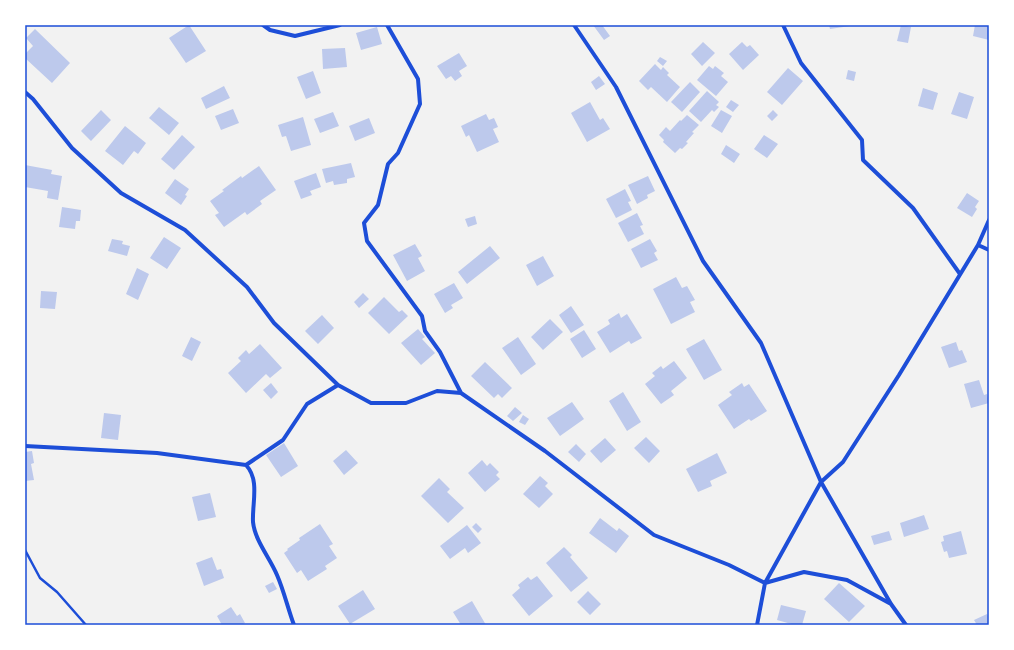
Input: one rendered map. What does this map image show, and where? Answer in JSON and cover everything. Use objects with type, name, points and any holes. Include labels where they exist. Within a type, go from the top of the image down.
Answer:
[{"type":"street","points":[[263,25],[270,30],[295,36],[340,25]]},
{"type":"street","points":[[387,25],[418,78],[420,104],[398,153],[388,164],[378,205],[364,223],[368,242],[422,316],[425,331],[440,352],[461,393],[545,451],[654,535],[729,565],[765,583],[804,572],[847,580],[891,604]]},
{"type":"street","points":[[574,25],[616,87],[703,260],[761,343],[821,482],[891,604],[906,625]]},
{"type":"street","points":[[783,25],[801,63],[862,140],[863,160],[913,208],[960,274]]},
{"type":"street","points":[[25,92],[33,99],[72,148],[121,193],[185,230],[241,281],[274,323],[338,386],[371,403],[406,403],[437,391],[461,393]]},
{"type":"street","points":[[757,625],[765,583],[821,482],[843,462],[899,375],[978,245],[989,220]]},
{"type":"street","points":[[978,245],[989,250]]},
{"type":"street","points":[[25,446],[157,453],[246,465],[283,440],[306,404],[338,386]]},
{"type":"street","points":[[246,465],[251,471],[253,478],[253,523],[258,539],[277,575],[294,625]]},
{"type":"path","points":[[25,550],[40,578],[57,592],[86,625]]},
{"type":"building","points":[[189,25],[206,51],[186,63],[169,38]]},
{"type":"building","points":[[593,25],[602,25],[610,36],[604,40]]},
{"type":"building","points":[[829,25],[850,25],[850,26],[830,29]]},
{"type":"building","points":[[901,25],[911,27],[908,43],[897,41]]},
{"type":"building","points":[[975,25],[989,25],[989,40],[973,36]]},
{"type":"building","points":[[377,27],[382,44],[361,50],[356,33]]},
{"type":"building","points":[[35,29],[70,63],[52,83],[25,58],[25,54],[33,46],[26,38]]},
{"type":"building","points":[[703,42],[715,53],[702,66],[691,54]]},
{"type":"building","points":[[742,42],[747,47],[750,45],[759,55],[743,70],[729,54]]},
{"type":"building","points":[[345,48],[347,67],[323,69],[322,49]]},
{"type":"building","points":[[459,53],[467,66],[459,71],[462,76],[455,81],[451,76],[446,79],[437,66]]},
{"type":"building","points":[[660,57],[667,61],[663,66],[657,61]]},
{"type":"building","points":[[655,64],[661,70],[663,67],[669,73],[667,75],[680,87],[667,102],[651,87],[648,90],[639,81]]},
{"type":"building","points":[[709,66],[713,69],[715,66],[724,73],[721,76],[728,82],[716,96],[697,80]]},
{"type":"building","points":[[788,68],[803,81],[782,105],[767,92]]},
{"type":"building","points":[[848,70],[856,72],[854,81],[846,79]]},
{"type":"building","points":[[313,71],[321,93],[306,99],[297,77]]},
{"type":"building","points":[[599,76],[605,84],[596,90],[591,82]]},
{"type":"building","points":[[690,82],[700,92],[682,112],[671,102]]},
{"type":"building","points":[[224,86],[230,98],[206,109],[201,98]]},
{"type":"building","points":[[923,88],[938,93],[933,110],[918,106]]},
{"type":"building","points":[[707,91],[719,102],[716,105],[719,107],[714,112],[712,110],[701,122],[689,111]]},
{"type":"building","points":[[959,92],[974,97],[967,119],[951,114]]},
{"type":"building","points":[[731,100],[739,105],[733,112],[726,107]]},
{"type":"building","points":[[590,102],[600,120],[603,118],[610,129],[587,142],[571,113]]},
{"type":"building","points":[[159,107],[179,123],[169,135],[149,118]]},
{"type":"building","points":[[233,109],[239,123],[221,130],[215,116]]},
{"type":"building","points":[[101,110],[111,120],[91,141],[81,131]]},
{"type":"building","points":[[721,110],[732,116],[722,133],[711,126]]},
{"type":"building","points":[[773,110],[778,115],[772,121],[767,116]]},
{"type":"building","points":[[333,112],[339,126],[320,133],[314,119]]},
{"type":"building","points":[[486,114],[489,120],[494,118],[498,127],[493,129],[499,142],[477,152],[469,135],[466,137],[461,126]]},
{"type":"building","points":[[687,115],[699,125],[692,132],[694,133],[686,142],[688,143],[675,153],[663,142],[664,140],[659,135],[666,127],[670,131]]},
{"type":"building","points":[[303,117],[311,145],[291,151],[286,136],[282,137],[278,125]]},
{"type":"building","points":[[369,118],[375,133],[355,141],[349,126]]},
{"type":"building","points":[[125,126],[146,143],[138,154],[134,151],[123,165],[105,151]]},
{"type":"building","points":[[182,135],[195,147],[174,170],[161,159]]},
{"type":"building","points":[[764,135],[778,144],[767,158],[754,149]]},
{"type":"building","points":[[726,145],[740,154],[734,163],[721,154]]},
{"type":"building","points":[[351,163],[355,177],[347,179],[347,183],[334,185],[333,181],[326,183],[322,169]]},
{"type":"building","points":[[25,165],[52,170],[51,174],[62,176],[58,200],[47,198],[48,191],[25,187]]},
{"type":"building","points":[[259,166],[276,190],[260,201],[262,204],[247,215],[245,212],[224,227],[215,215],[219,213],[210,201],[241,176],[242,178]]},
{"type":"building","points":[[316,173],[321,187],[310,191],[312,195],[301,199],[294,181]]},
{"type":"building","points":[[648,176],[655,191],[647,195],[648,198],[637,204],[628,185]]},
{"type":"building","points":[[175,179],[189,189],[185,195],[187,196],[181,205],[165,193]]},
{"type":"building","points":[[625,189],[631,201],[628,202],[632,210],[616,218],[606,199]]},
{"type":"building","points":[[967,193],[979,201],[975,207],[977,209],[972,217],[957,208]]},
{"type":"building","points":[[62,207],[81,210],[80,221],[76,221],[75,229],[59,227]]},
{"type":"building","points":[[637,213],[643,225],[640,226],[644,234],[628,242],[618,223]]},
{"type":"building","points":[[475,216],[477,224],[468,227],[465,219]]},
{"type":"building","points":[[164,237],[181,248],[167,269],[150,258]]},
{"type":"building","points":[[112,239],[123,241],[122,244],[130,246],[127,256],[108,251]]},
{"type":"building","points":[[650,239],[657,251],[654,253],[658,260],[641,268],[631,249]]},
{"type":"building","points":[[415,244],[422,256],[418,258],[425,271],[407,281],[393,255]]},
{"type":"building","points":[[490,246],[500,258],[467,284],[458,272]]},
{"type":"building","points":[[543,256],[554,276],[537,286],[526,265]]},
{"type":"building","points":[[137,268],[149,274],[138,300],[126,294]]},
{"type":"building","points":[[676,277],[682,288],[687,286],[695,300],[690,302],[695,312],[671,324],[653,289]]},
{"type":"building","points":[[454,283],[463,298],[451,305],[453,308],[445,313],[434,294]]},
{"type":"building","points":[[41,291],[57,292],[55,309],[40,308]]},
{"type":"building","points":[[363,293],[369,299],[359,308],[354,302]]},
{"type":"building","points":[[384,297],[399,312],[402,310],[408,316],[389,334],[368,313]]},
{"type":"building","points":[[571,306],[584,325],[571,333],[559,315]]},
{"type":"building","points":[[619,313],[621,318],[627,314],[642,338],[631,344],[629,341],[610,353],[597,332],[610,324],[608,320]]},
{"type":"building","points":[[322,315],[334,328],[318,344],[305,331]]},
{"type":"building","points":[[550,319],[563,332],[543,350],[531,337]]},
{"type":"building","points":[[418,329],[425,337],[422,339],[435,353],[421,365],[401,343]]},
{"type":"building","points":[[584,330],[596,349],[582,358],[570,339]]},
{"type":"building","points":[[191,337],[201,342],[192,361],[182,356]]},
{"type":"building","points":[[518,337],[536,364],[521,375],[502,348]]},
{"type":"building","points":[[704,339],[722,370],[704,380],[686,349]]},
{"type":"building","points":[[956,342],[959,351],[962,350],[967,362],[949,368],[941,347]]},
{"type":"building","points":[[260,344],[282,368],[270,378],[266,374],[246,393],[228,373],[241,361],[238,358],[246,350],[249,354]]},
{"type":"building","points":[[674,361],[687,378],[671,391],[674,395],[661,404],[645,384],[655,376],[652,373],[661,366],[663,369]]},
{"type":"building","points":[[485,362],[512,388],[502,398],[498,394],[494,398],[471,376]]},
{"type":"building","points":[[979,380],[984,395],[987,394],[989,403],[971,408],[964,384]]},
{"type":"building","points":[[271,383],[278,392],[271,399],[263,390]]},
{"type":"building","points":[[742,383],[744,387],[749,384],[767,411],[751,421],[749,419],[734,429],[718,405],[732,395],[729,392]]},
{"type":"building","points":[[623,392],[641,422],[627,431],[609,401]]},
{"type":"building","points":[[572,402],[584,419],[560,436],[547,418]]},
{"type":"building","points":[[515,407],[522,413],[513,421],[507,416]]},
{"type":"building","points":[[104,413],[121,415],[118,440],[101,438]]},
{"type":"building","points":[[523,415],[529,419],[525,425],[519,422]]},
{"type":"building","points":[[646,437],[660,451],[649,463],[634,448]]},
{"type":"building","points":[[605,438],[616,450],[601,463],[590,451]]},
{"type":"building","points":[[284,443],[298,466],[281,477],[266,455]]},
{"type":"building","points":[[576,444],[586,454],[579,462],[568,452]]},
{"type":"building","points":[[346,450],[358,463],[344,475],[333,461]]},
{"type":"building","points":[[32,451],[34,463],[31,464],[34,480],[25,481],[25,452]]},
{"type":"building","points":[[717,453],[727,473],[710,481],[712,486],[698,492],[686,469]]},
{"type":"building","points":[[482,460],[487,466],[490,463],[499,472],[496,475],[500,479],[485,492],[468,473]]},
{"type":"building","points":[[540,476],[548,483],[545,486],[553,494],[539,508],[523,494]]},
{"type":"building","points":[[439,478],[450,489],[447,492],[464,508],[448,523],[421,496]]},
{"type":"building","points":[[210,493],[216,517],[198,521],[192,497]]},
{"type":"building","points":[[924,515],[929,529],[904,537],[900,523]]},
{"type":"building","points":[[600,518],[617,531],[619,528],[629,536],[616,553],[589,533]]},
{"type":"building","points":[[476,523],[482,529],[478,533],[472,527]]},
{"type":"building","points":[[320,524],[333,544],[329,546],[337,558],[325,566],[327,569],[308,581],[301,570],[297,573],[284,553],[288,550],[287,549],[300,540],[299,538]]},
{"type":"building","points":[[467,525],[481,543],[468,553],[465,548],[450,559],[440,546]]},
{"type":"building","points":[[889,531],[892,540],[874,545],[871,536]]},
{"type":"building","points":[[961,531],[967,554],[949,558],[947,551],[944,552],[941,542],[944,541],[943,536]]},
{"type":"building","points":[[564,547],[572,555],[570,557],[588,578],[571,592],[546,563]]},
{"type":"building","points":[[212,557],[217,570],[221,569],[224,578],[204,586],[196,563]]},
{"type":"building","points":[[537,576],[553,596],[529,616],[512,595],[520,588],[518,585],[528,577],[531,580]]},
{"type":"building","points":[[273,582],[277,589],[269,593],[265,586]]},
{"type":"building","points":[[839,583],[865,606],[849,622],[824,599]]},
{"type":"building","points":[[363,590],[375,609],[350,624],[338,606]]},
{"type":"building","points":[[588,591],[601,604],[590,615],[577,602]]},
{"type":"building","points":[[472,601],[486,625],[461,625],[453,612]]},
{"type":"building","points":[[781,605],[806,611],[802,625],[795,625],[777,620]]},
{"type":"building","points":[[231,607],[237,616],[240,614],[245,623],[241,625],[222,625],[217,616]]},
{"type":"building","points":[[987,614],[989,618],[989,625],[977,625],[974,620]]}]
